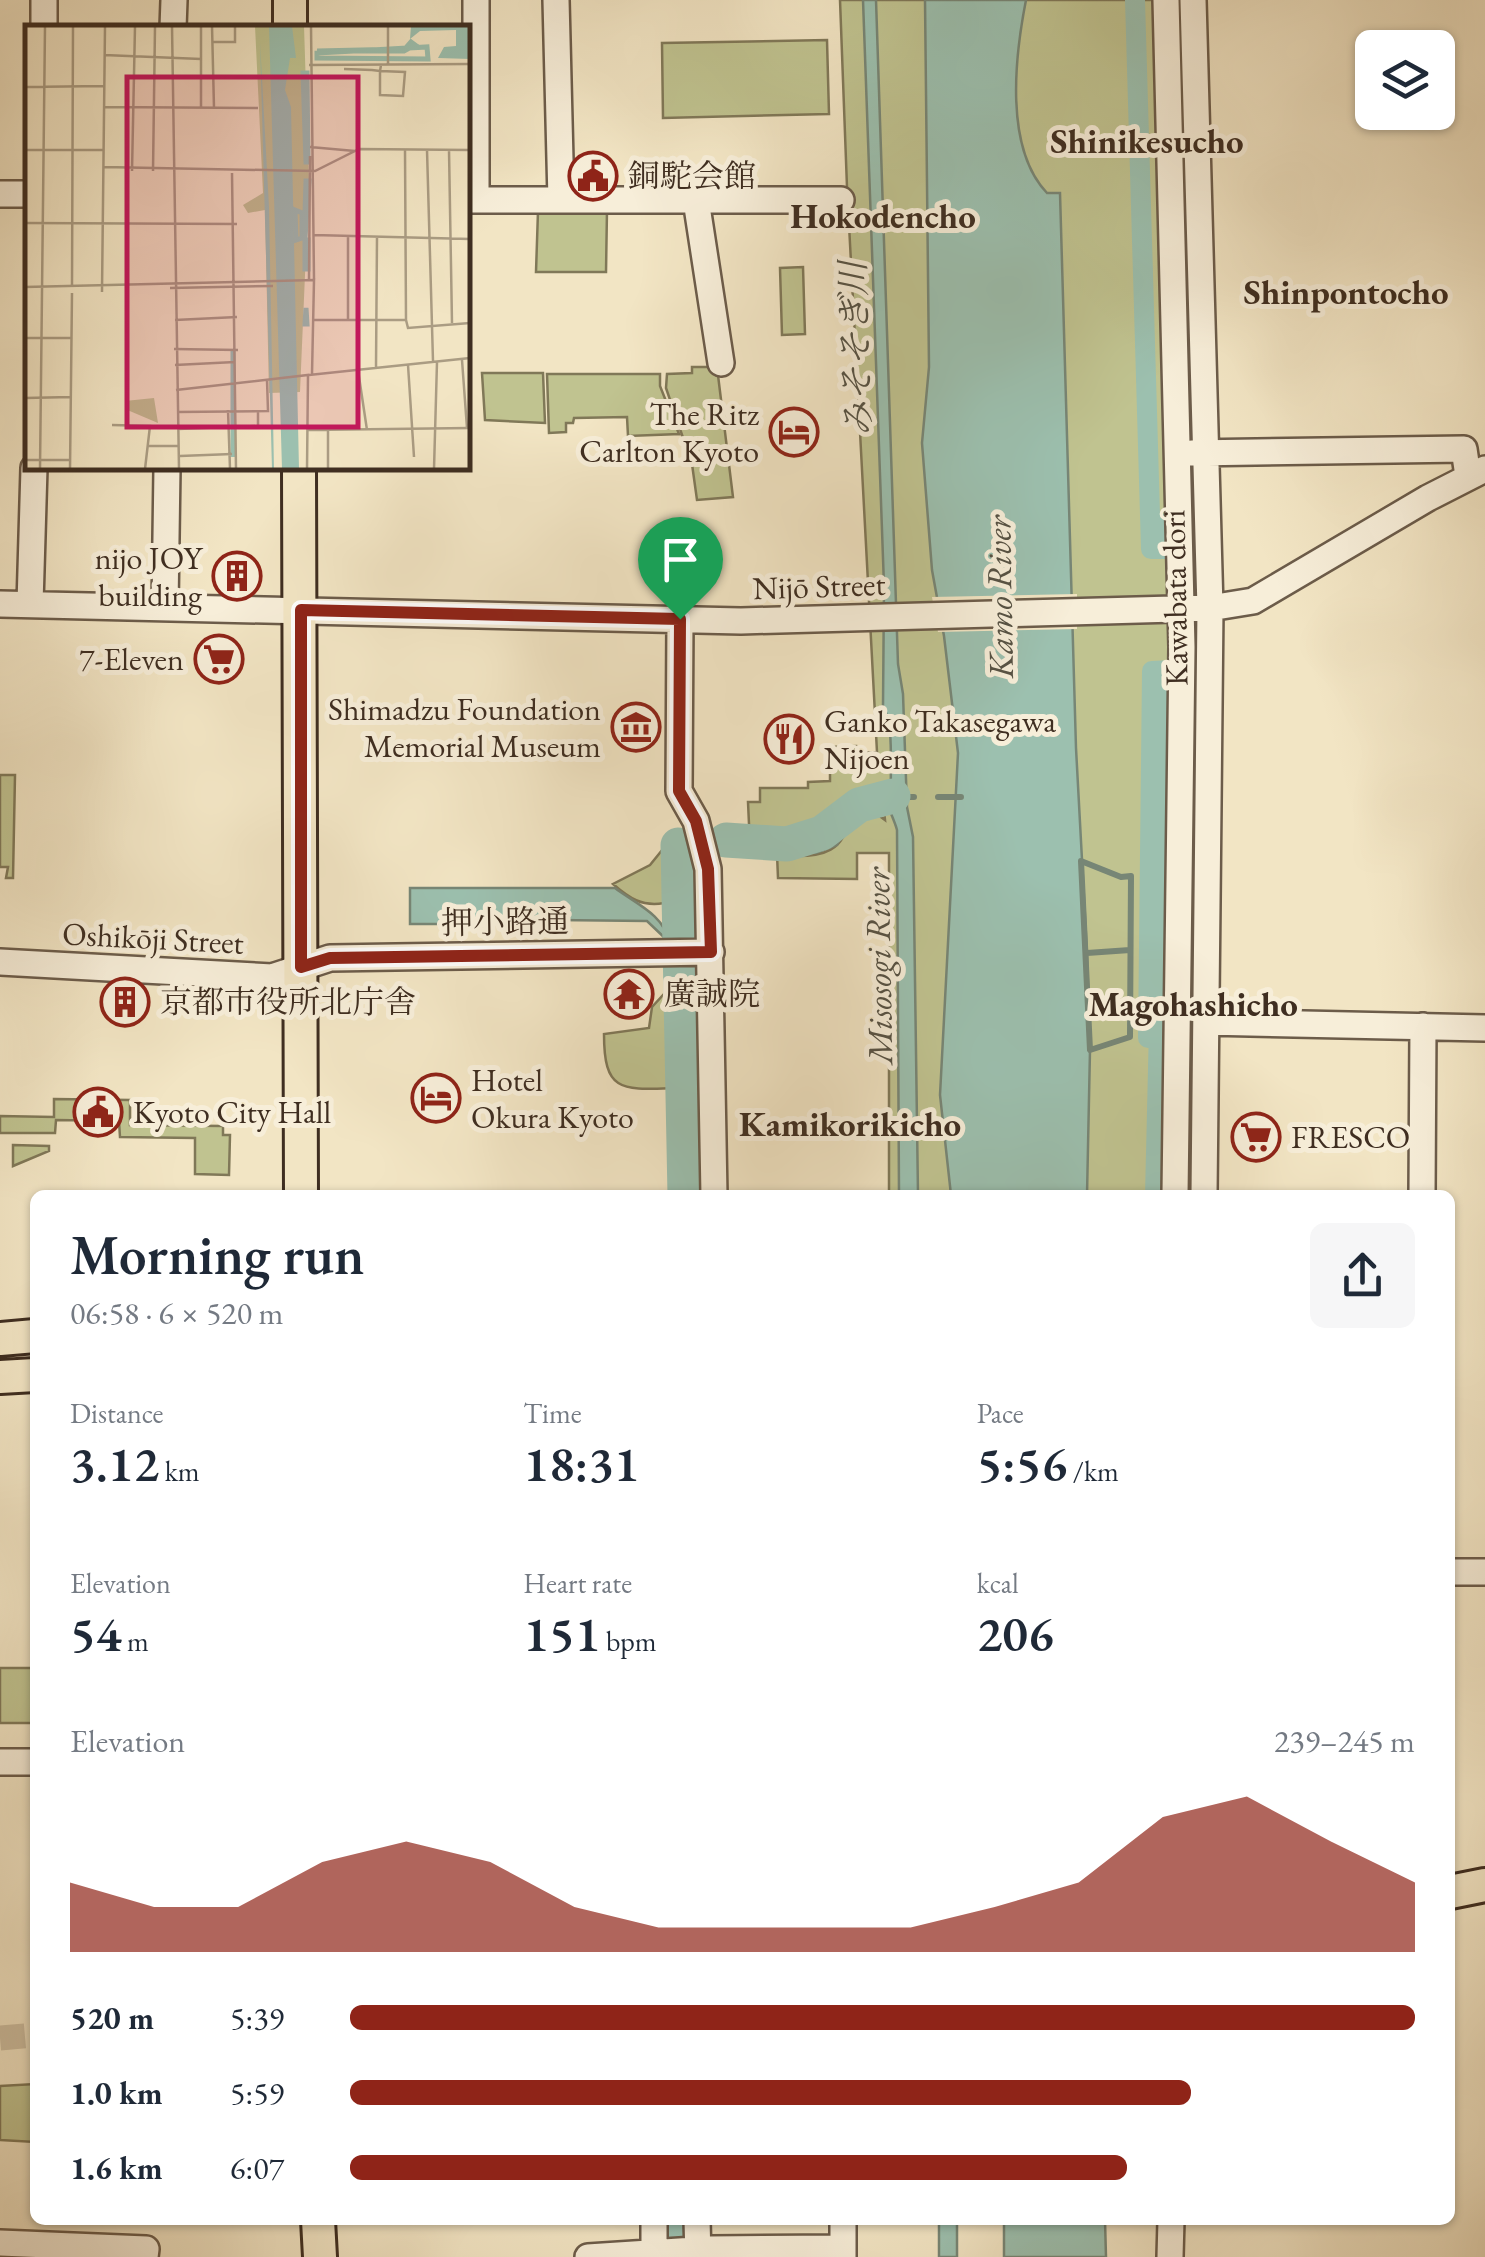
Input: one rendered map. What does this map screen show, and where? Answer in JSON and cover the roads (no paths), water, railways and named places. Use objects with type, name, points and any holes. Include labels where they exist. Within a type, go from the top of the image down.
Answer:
[{"type":"main road","points":[[300,470],[301,1190]]},
{"type":"main road","points":[[0,1338],[30,1336]]},
{"type":"main road","points":[[0,1377],[30,1375]]},
{"type":"main road","points":[[1455,1891],[1485,1885]]},
{"type":"main road","points":[[318,2225],[320,2257]]},
{"type":"street","points":[[476,0],[472,200],[841,200]]},
{"type":"street","points":[[556,0],[561,200]]},
{"type":"street","name":"Kawabata dori","points":[[1166,0],[1181,609],[1176,1190]]},
{"type":"street","name":"Kawabata dori","points":[[1193,0],[1210,608],[1204,1190]]},
{"type":"street","points":[[696,200],[722,363]]},
{"type":"street","points":[[1178,453],[1464,449],[1476,473]]},
{"type":"street","points":[[30,604],[34,470]]},
{"type":"street","points":[[165,607],[166,470]]},
{"type":"street","name":"Nijō Street","points":[[0,604],[680,619],[1210,608],[1253,601],[1476,473]]},
{"type":"street","points":[[680,619],[679,791],[696,821],[708,869],[691,952],[714,1190]]},
{"type":"street","name":"押小路通","points":[[301,967],[330,958],[691,952]]},
{"type":"street","name":"Oshikōji Street","points":[[0,962],[272,977],[301,967]]},
{"type":"street","points":[[1206,1022],[1485,1028]]},
{"type":"street","points":[[1422,1026],[1422,1190]]},
{"type":"street","points":[[1455,1572],[1485,1572]]},
{"type":"street","points":[[0,1762],[30,1762]]},
{"type":"street","points":[[657,2225],[675,2254]]},
{"type":"street","points":[[675,2254],[694,2225]]},
{"type":"street","points":[[588,2257],[844,2253],[843,2225]]},
{"type":"street","points":[[1170,2257],[1171,2225]]},
{"type":"street","points":[[1186,2225],[1186,2257]]},
{"type":"street","points":[[0,2244],[146,2249],[145,2257]]},
{"type":"water","points":[[863,0],[876,0],[898,664],[903,694],[907,807],[913,837],[918,1190],[899,1190],[897,830],[884,791],[891,788],[891,746],[883,707],[884,586]]},
{"type":"water","name":"Kamo River","points":[[925,0],[1026,0],[1016,74],[1019,127],[1033,174],[1047,193],[1060,193],[1076,748],[1090,1050],[1087,1190],[950,1190],[940,1095],[958,753],[932,570],[922,443],[929,367]]},
{"type":"water","points":[[839,812],[847,815],[837,845],[816,853],[789,850],[787,844]]},
{"type":"water","points":[[410,888],[615,888],[655,917],[668,941],[647,921],[447,919],[447,924],[410,924]]},
{"type":"water","points":[[939,2225],[957,2225],[957,2257],[939,2257]]},
{"type":"water","points":[[1004,2225],[1105,2225],[1106,2257],[1004,2257]]},
{"type":"waterway","points":[[1135,0],[1151,549],[1168,549],[1167,523]]},
{"type":"waterway","points":[[1172,670],[1167,1038],[1148,1038],[1152,671],[1172,670]]},
{"type":"waterway","points":[[726,840],[787,844],[822,833],[859,805],[893,796]]},
{"type":"waterway","points":[[908,797],[914,797]]},
{"type":"waterway","points":[[938,797],[961,797]]},
{"type":"waterway","points":[[678,845],[685,1190]]},
{"type":"waterway","points":[[1081,861],[1121,877],[1131,876],[1130,1037],[1090,1050],[1081,861]]},
{"type":"waterway","points":[[1149,875],[1148,1035],[1143,1036],[1145,876],[1149,875]]},
{"type":"waterway","points":[[1087,953],[1130,950]]},
{"type":"waterway","points":[[1155,1190],[1159,1027]]},
{"type":"waterway","points":[[674,2225],[675,2257]]},
{"type":"tunnel","points":[[0,2038],[30,2035]]},
{"type":"place","name":"銅駝会館","points":[[593,176]]},
{"type":"place","name":"The Ritz Carlton Kyoto","points":[[794,432]]},
{"type":"place","name":"nijo JOY building","points":[[237,576]]},
{"type":"place","name":"7-Eleven","points":[[219,659]]},
{"type":"place","name":"Shimadzu Foundation Memorial Museum","points":[[636,727]]},
{"type":"place","name":"Ganko Takasegawa Nijoen","points":[[789,739]]},
{"type":"place","name":"廣誠院","points":[[629,994]]},
{"type":"place","name":"京都市役所北庁舎","points":[[125,1002]]},
{"type":"place","name":"Hotel Okura Kyoto","points":[[436,1098]]},
{"type":"place","name":"Kyoto City Hall","points":[[98,1112]]},
{"type":"place","name":"FRESCO","points":[[1256,1137]]},
{"type":"district","name":"Shinikesucho","points":[[1147,140]]},
{"type":"district","name":"Hokodencho","points":[[883,215]]},
{"type":"district","name":"Shinpontocho","points":[[1346,291]]},
{"type":"district","name":"Magohashicho","points":[[1193,1003]]},
{"type":"district","name":"Kamikorikicho","points":[[850,1123]]},
{"type":"water label","name":"みそそぎ川","points":[[855,349]]},
{"type":"water label","name":"Misosogi River","points":[[878,966]]}]
